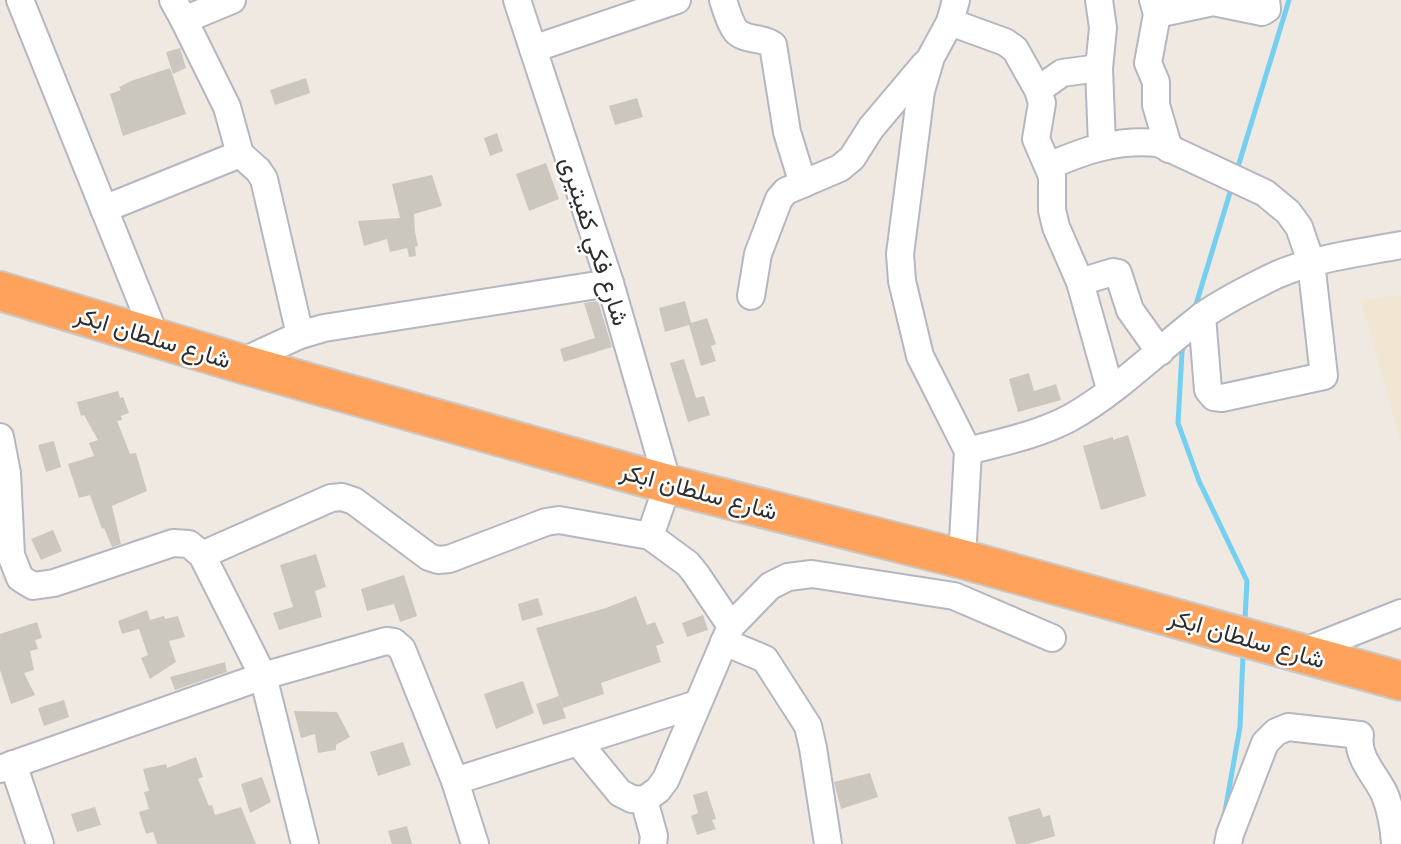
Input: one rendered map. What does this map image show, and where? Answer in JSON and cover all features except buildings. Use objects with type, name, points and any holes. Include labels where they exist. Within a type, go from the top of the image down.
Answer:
[{"type":"highway","name":"شارع سلطان ابكر","points":[[0,291],[239,363],[668,484],[962,559],[1401,681]]},
{"type":"street","points":[[20,0],[156,338]]},
{"type":"street","points":[[232,0],[178,10],[227,107],[240,154],[258,170],[267,188],[300,335]]},
{"type":"street","name":"شارع فكي كفيتيرى","points":[[517,0],[610,283],[668,484]]},
{"type":"street","points":[[533,49],[677,0]]},
{"type":"street","points":[[723,0],[739,34],[769,41],[773,45],[787,132],[803,184]]},
{"type":"street","points":[[1099,0],[1103,28],[1099,68],[1102,145]]},
{"type":"street","points":[[1169,149],[1156,105],[1157,82],[1148,63],[1155,7],[1213,2],[1262,12],[1267,9],[1266,0]]},
{"type":"street","points":[[962,559],[968,451],[920,356],[900,254],[921,91],[931,57],[953,11],[1015,49],[1038,90],[1042,103],[1036,139],[1052,176],[1052,210],[1056,227],[1080,282],[1110,389]]},
{"type":"street","points":[[751,296],[758,254],[779,199],[786,191],[840,168],[852,158],[871,128],[931,57]]},
{"type":"street","points":[[1038,90],[1062,73],[1099,68]]},
{"type":"street","points":[[1049,166],[1083,150],[1102,145],[1158,143],[1265,193],[1288,212],[1299,227],[1311,262],[1324,376],[1222,398],[1214,397],[1208,390],[1202,316]]},
{"type":"street","points":[[104,209],[240,154]]},
{"type":"street","points":[[968,451],[1043,430],[1069,418],[1160,352],[1202,316],[1265,280],[1311,262],[1401,245]]},
{"type":"street","points":[[1080,282],[1113,272],[1118,273],[1130,310],[1160,352]]},
{"type":"street","points":[[239,363],[300,335],[324,328],[610,283]]},
{"type":"street","points":[[0,437],[11,555],[20,578],[33,586],[54,583],[173,543],[190,544],[202,555],[262,676],[305,844]]},
{"type":"street","points":[[650,536],[668,484]]},
{"type":"street","points":[[202,555],[331,498],[342,497],[354,500],[429,557],[438,560],[449,559],[546,522],[559,520],[650,536],[688,564],[727,634],[765,659],[808,726],[814,748],[828,844]]},
{"type":"street","points":[[578,742],[620,793],[632,799],[644,800],[658,790],[666,779],[727,634],[770,586],[788,577],[812,574],[954,596],[1052,638]]},
{"type":"street","points":[[1300,653],[1401,613]]},
{"type":"street","points":[[40,844],[6,767],[262,676],[386,641],[394,642],[402,649],[455,781],[475,844]]},
{"type":"street","points":[[455,781],[697,704]]},
{"type":"street","points":[[1228,844],[1265,743],[1276,732],[1288,727],[1360,735],[1360,752],[1384,794],[1391,813],[1395,844]]},
{"type":"street","points":[[644,800],[654,836],[653,844]]},
{"type":"shaded area","points":[[1401,295],[1401,442],[1361,300]]},
{"type":"waterway","points":[[1237,170],[1289,0]]},
{"type":"waterway","points":[[1194,311],[1232,186]]},
{"type":"waterway","points":[[1184,343],[1178,423],[1199,481],[1247,581],[1245,619]]},
{"type":"waterway","points":[[1224,817],[1240,727],[1243,655]]}]
